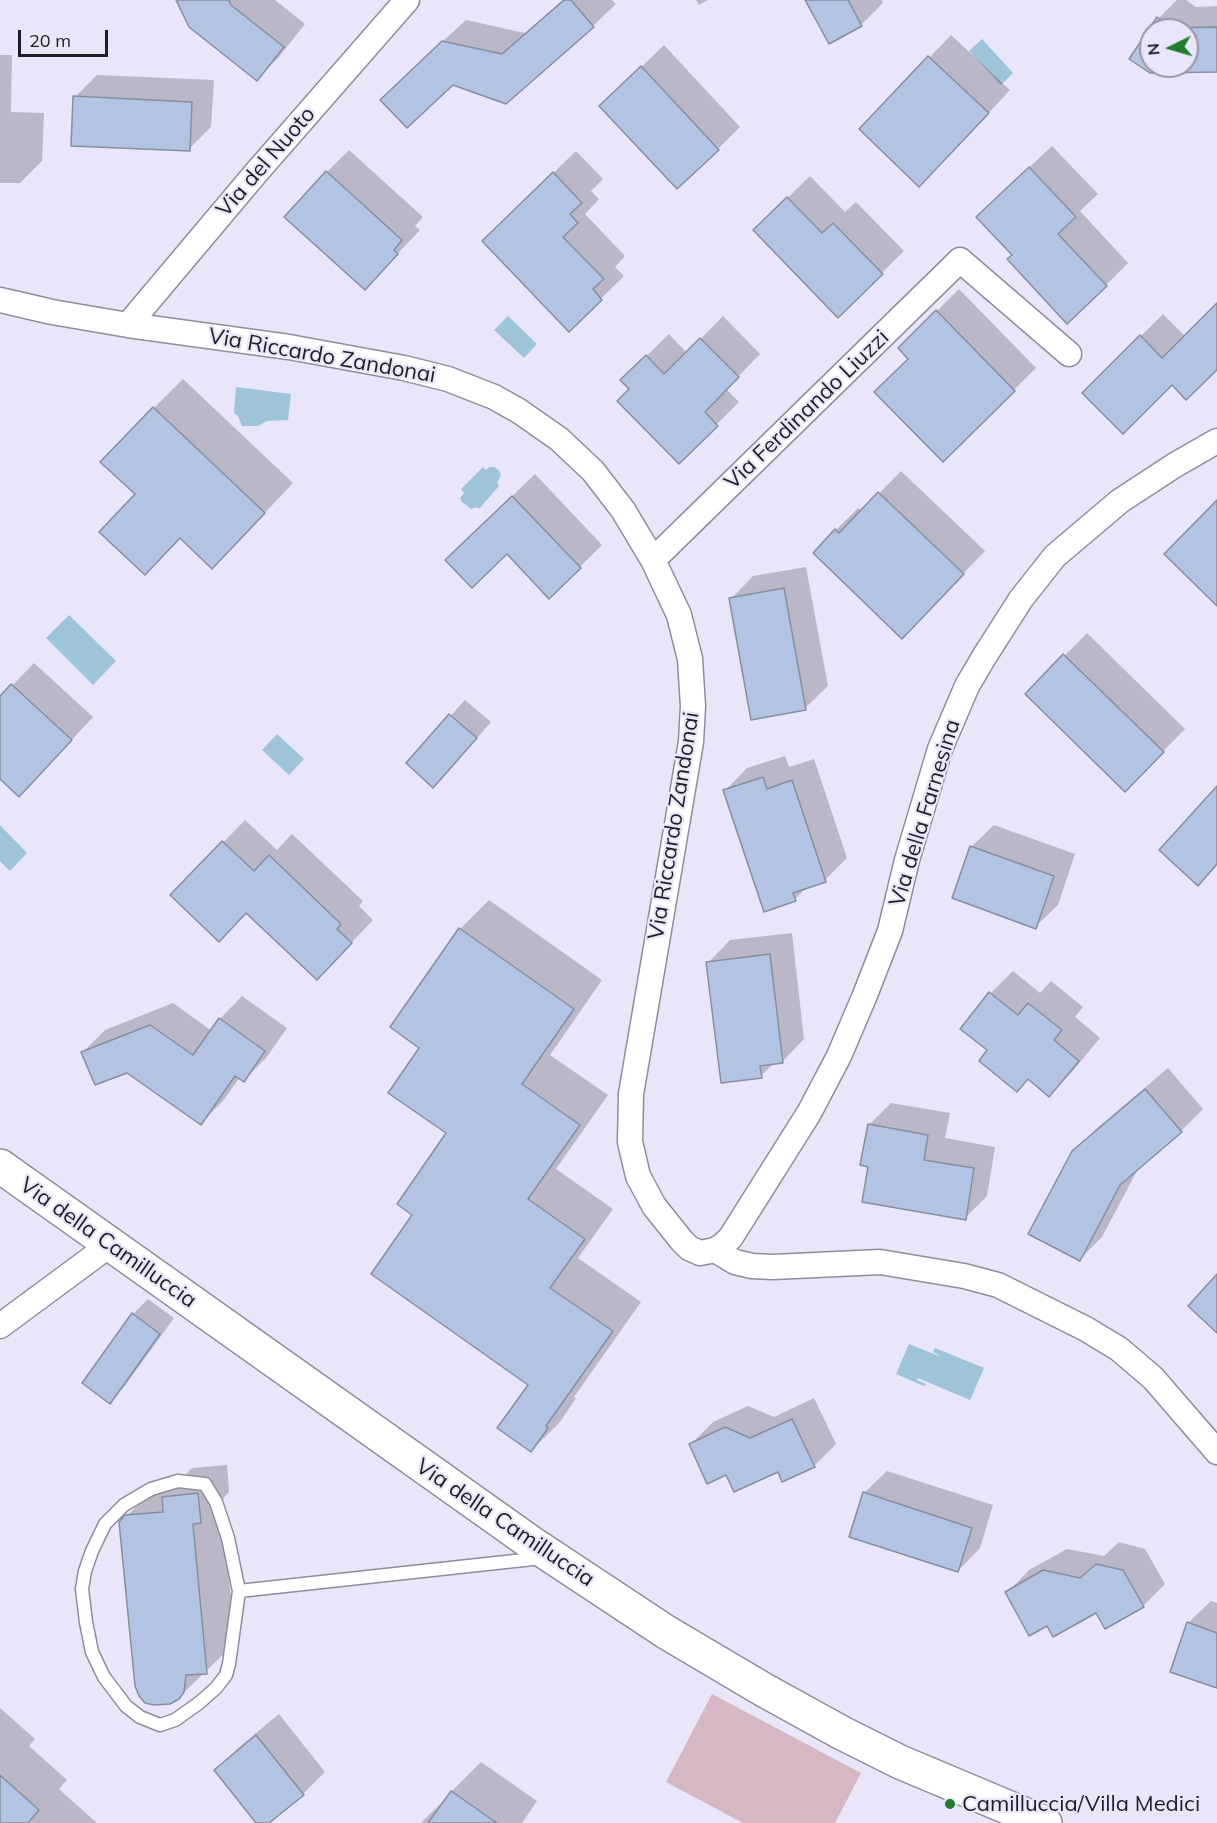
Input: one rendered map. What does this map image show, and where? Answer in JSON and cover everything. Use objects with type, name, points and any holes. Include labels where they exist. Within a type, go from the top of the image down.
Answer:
[{"type":"main road","name":"Via della Camilluccia","points":[[0,1167],[553,1557],[684,1643],[810,1716],[900,1762],[1045,1823]]},
{"type":"street","name":"Via del Nuoto","points":[[128,325],[255,174],[407,0]]},
{"type":"street","name":"Via Ferdinando Liuzzi","points":[[654,560],[960,260],[1069,354]]},
{"type":"street","name":"Via Riccardo Zandonai","points":[[0,300],[51,312],[128,325],[289,347],[404,368],[448,379],[494,397],[549,432],[579,458],[623,510],[654,560],[674,602],[690,659],[693,722],[631,1094],[630,1142],[638,1176],[646,1193],[659,1213],[689,1248],[700,1253],[715,1250],[735,1262],[773,1268],[880,1262],[964,1276],[998,1285],[1076,1324],[1119,1349],[1153,1378],[1217,1452]]},
{"type":"street","name":"Via della Farnesina","points":[[715,1250],[731,1237],[809,1113],[839,1056],[890,932],[907,860],[940,749],[967,687],[984,657],[1021,599],[1055,556],[1120,501],[1217,441]]},
{"type":"street","points":[[0,1326],[111,1244]]},
{"type":"lane","points":[[178,1482],[205,1484],[216,1502],[228,1538],[238,1591],[230,1664],[226,1675],[216,1689],[175,1720],[160,1725],[140,1717],[126,1706],[104,1677],[92,1652],[82,1589],[92,1551],[105,1524],[124,1505],[150,1489],[178,1482]]},
{"type":"lane","points":[[238,1591],[553,1557]]},
{"type":"shaded area","points":[[712,1694],[861,1773],[835,1823],[743,1823],[666,1782]]},
{"type":"water","points":[[982,39],[1013,73],[1001,85],[969,51]]},
{"type":"water","points":[[508,316],[537,344],[524,358],[494,330]]},
{"type":"water","points":[[236,387],[291,394],[288,420],[267,421],[258,426],[242,426],[238,416],[234,413]]},
{"type":"water","points":[[483,467],[486,470],[489,467],[495,467],[499,471],[501,475],[497,483],[499,486],[479,509],[477,507],[471,509],[460,498],[464,493],[461,489]]},
{"type":"water","points":[[69,615],[116,661],[93,685],[46,638]]},
{"type":"water","points":[[277,734],[304,759],[289,775],[262,750]]},
{"type":"water","points":[[0,825],[27,853],[10,871],[0,861]]},
{"type":"water","points":[[909,1344],[939,1356],[933,1352],[935,1348],[984,1368],[970,1400],[918,1378],[917,1380],[926,1384],[924,1386],[896,1374]]},
{"type":"building","points":[[176,0],[229,0],[231,5],[284,47],[257,81],[189,27]]},
{"type":"building","points":[[564,0],[571,0],[594,27],[506,104],[453,85],[407,128],[380,100],[442,41],[502,54]]},
{"type":"building","points":[[805,0],[848,0],[862,26],[829,44]]},
{"type":"building","points":[[1199,27],[1217,27],[1217,72],[1199,72]]},
{"type":"building","points":[[1139,44],[1139,66],[1129,59]]},
{"type":"building","points":[[928,56],[989,113],[919,187],[859,129]]},
{"type":"building","points":[[641,66],[719,150],[677,189],[599,106]]},
{"type":"building","points":[[73,96],[192,102],[190,151],[71,146]]},
{"type":"building","points":[[1029,167],[1076,217],[1058,234],[1107,286],[1067,324],[1007,259],[1012,255],[976,217]]},
{"type":"building","points":[[326,171],[402,240],[394,250],[398,254],[365,290],[284,217]]},
{"type":"building","points":[[553,172],[582,203],[570,214],[578,223],[563,237],[604,279],[593,289],[602,300],[569,332],[482,241]]},
{"type":"building","points":[[787,197],[822,233],[833,223],[883,274],[838,318],[753,230]]},
{"type":"building","points":[[1217,303],[1217,370],[1186,400],[1172,385],[1123,434],[1082,393],[1140,335],[1162,358]]},
{"type":"building","points":[[936,310],[1015,391],[943,462],[874,392],[908,359],[898,348]]},
{"type":"building","points":[[700,338],[739,377],[705,412],[718,426],[679,464],[617,401],[629,389],[620,380],[646,355],[664,374]]},
{"type":"building","points":[[153,407],[265,513],[212,569],[180,538],[145,575],[99,532],[135,494],[100,462]]},
{"type":"building","points":[[878,492],[964,574],[902,639],[813,553],[835,529],[839,533]]},
{"type":"building","points":[[512,496],[581,568],[549,599],[507,554],[472,588],[445,560]]},
{"type":"building","points":[[1217,500],[1217,606],[1164,554]]},
{"type":"building","points":[[784,588],[806,710],[751,720],[729,598]]},
{"type":"building","points":[[1063,654],[1164,752],[1125,792],[1025,694]]},
{"type":"building","points":[[11,684],[72,740],[19,797],[0,779],[0,696]]},
{"type":"building","points":[[449,714],[477,738],[433,788],[406,763]]},
{"type":"building","points":[[763,777],[767,789],[792,780],[826,882],[793,893],[796,901],[764,912],[723,790]]},
{"type":"building","points":[[1217,786],[1217,864],[1198,886],[1159,850]]},
{"type":"building","points":[[222,841],[254,871],[269,855],[341,924],[337,929],[352,943],[317,980],[246,913],[219,942],[170,895]]},
{"type":"building","points":[[970,846],[1054,876],[1036,929],[952,898]]},
{"type":"building","points":[[459,928],[574,1009],[522,1084],[580,1125],[528,1199],[585,1239],[550,1288],[613,1331],[546,1426],[548,1428],[531,1452],[497,1428],[528,1385],[371,1274],[412,1215],[397,1204],[446,1133],[388,1093],[419,1048],[390,1027]]},
{"type":"building","points":[[770,954],[783,1063],[760,1066],[762,1078],[721,1083],[706,962]]},
{"type":"building","points":[[989,992],[1018,1015],[1028,1003],[1062,1030],[1054,1040],[1079,1061],[1049,1097],[1028,1079],[1017,1092],[979,1061],[987,1050],[960,1029]]},
{"type":"building","points":[[219,1018],[265,1051],[244,1082],[235,1076],[201,1125],[127,1073],[95,1085],[81,1052],[150,1025],[193,1055]]},
{"type":"building","points":[[1145,1089],[1182,1132],[1120,1185],[1080,1261],[1028,1234],[1072,1151]]},
{"type":"building","points":[[868,1124],[928,1135],[924,1160],[974,1168],[966,1220],[862,1202],[868,1167],[860,1165]]},
{"type":"building","points":[[1217,1274],[1217,1333],[1188,1306]]},
{"type":"building","points":[[132,1313],[160,1334],[110,1404],[82,1383]]},
{"type":"building","points":[[792,1419],[815,1467],[782,1482],[778,1472],[734,1492],[726,1475],[707,1484],[689,1444],[725,1427],[750,1438]]},
{"type":"building","points":[[863,1492],[972,1528],[958,1572],[849,1537]]},
{"type":"building","points":[[198,1493],[201,1523],[193,1524],[207,1674],[186,1675],[184,1692],[179,1699],[170,1704],[145,1703],[135,1686],[119,1522],[125,1515],[163,1512],[162,1497]]},
{"type":"building","points":[[1096,1564],[1123,1570],[1144,1607],[1105,1629],[1096,1613],[1053,1637],[1047,1626],[1029,1636],[1005,1592],[1043,1570],[1080,1578]]},
{"type":"building","points":[[1187,1622],[1217,1633],[1217,1688],[1170,1672]]},
{"type":"building","points":[[256,1735],[304,1795],[269,1823],[256,1823],[214,1770]]},
{"type":"building","points":[[0,1775],[39,1810],[28,1823],[0,1823]]},
{"type":"building","points":[[451,1791],[497,1823],[428,1823]]},
{"type":"place","name":"Camilluccia/Villa Medici","points":[[950,1804]]}]
